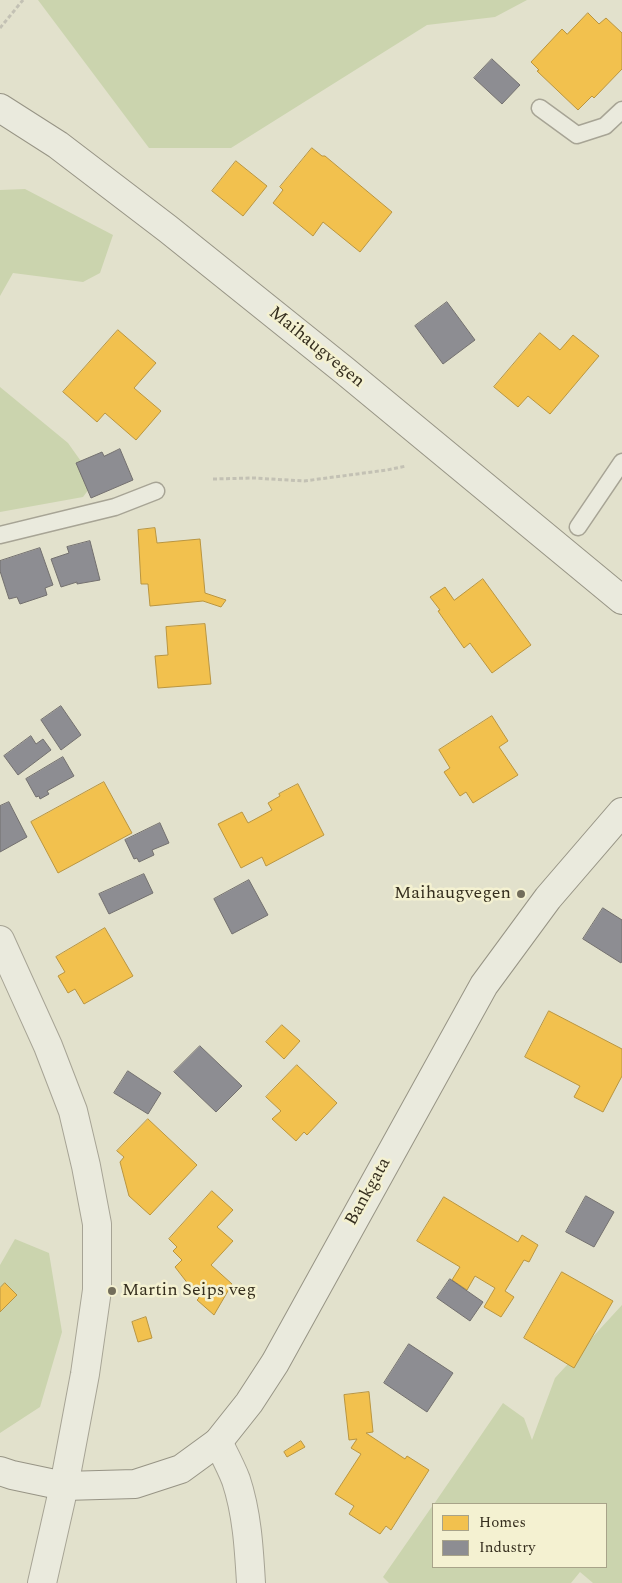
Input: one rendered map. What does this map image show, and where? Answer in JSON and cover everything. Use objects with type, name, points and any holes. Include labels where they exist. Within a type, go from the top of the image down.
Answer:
[{"type":"street","name":"Maihaugvegen","points":[[0,108],[58,145],[160,223],[345,371],[622,600]]},
{"type":"street","name":"Bankgata","points":[[0,1471],[64,1486],[135,1484],[181,1469],[218,1442],[249,1403],[275,1362],[484,985],[548,898],[622,812]]},
{"type":"street","points":[[0,940],[48,1046],[73,1111],[97,1224],[97,1290],[85,1374],[64,1486],[42,1583]]},
{"type":"street","points":[[218,1442],[240,1493],[249,1543],[251,1583]]},
{"type":"lane","points":[[540,108],[577,135],[605,126],[622,110]]},
{"type":"lane","points":[[578,527],[622,462]]},
{"type":"lane","points":[[0,535],[115,507],[156,491]]},
{"type":"path","points":[[0,28],[24,0]]},
{"type":"path","points":[[213,479],[254,478],[304,481],[387,470]]},
{"type":"green space","points":[[38,0],[527,0],[495,17],[427,25],[231,148],[149,148]]},
{"type":"green space","points":[[25,189],[113,235],[100,273],[83,282],[13,273],[0,296],[0,190]]},
{"type":"green space","points":[[0,387],[68,443],[95,481],[83,497],[0,512]]},
{"type":"green space","points":[[15,1239],[49,1253],[62,1332],[40,1407],[0,1433],[0,1265]]},
{"type":"green space","points":[[622,1305],[622,1583],[593,1583],[580,1572],[571,1583],[389,1583],[383,1577],[432,1506],[432,1568],[607,1568],[607,1503],[435,1503],[503,1403],[524,1418],[532,1440],[555,1378]]},
{"type":"building: Homes","points":[[588,13],[599,24],[606,18],[622,33],[622,69],[594,98],[592,96],[578,110],[537,71],[539,70],[531,62],[562,29],[567,34]]},
{"type":"building: Homes","points":[[312,148],[322,156],[325,156],[392,212],[360,252],[323,222],[313,236],[273,203],[283,190],[280,187]]},
{"type":"building: Homes","points":[[236,161],[267,186],[243,216],[212,191]]},
{"type":"building: Homes","points":[[118,330],[156,363],[134,388],[161,411],[136,440],[105,413],[97,422],[63,392]]},
{"type":"building: Homes","points":[[540,333],[560,350],[573,335],[599,356],[550,414],[528,396],[518,407],[494,387]]},
{"type":"building: Homes","points":[[155,528],[157,543],[200,539],[205,593],[226,600],[221,607],[203,601],[150,606],[148,584],[141,584],[138,530]]},
{"type":"building: Homes","points":[[483,579],[531,645],[492,673],[470,643],[464,648],[430,597],[445,587],[454,600]]},
{"type":"building: Homes","points":[[205,624],[211,684],[158,688],[155,656],[168,655],[166,627]]},
{"type":"building: Homes","points":[[492,716],[508,741],[499,747],[518,775],[473,803],[466,792],[460,796],[444,772],[450,768],[439,750]]},
{"type":"building: Homes","points":[[104,782],[132,833],[58,873],[31,822]]},
{"type":"building: Homes","points":[[298,784],[324,835],[266,866],[262,857],[241,868],[218,824],[242,812],[248,823],[272,810],[268,803],[280,796],[279,794]]},
{"type":"building: Homes","points":[[105,928],[133,976],[84,1004],[75,989],[68,993],[58,976],[65,972],[56,957]]},
{"type":"building: Homes","points":[[549,1011],[622,1049],[622,1076],[603,1112],[574,1097],[580,1086],[525,1057]]},
{"type":"building: Homes","points":[[282,1025],[300,1041],[284,1059],[266,1042]]},
{"type":"building: Homes","points":[[297,1065],[337,1103],[307,1135],[304,1132],[296,1141],[272,1119],[281,1111],[266,1097]]},
{"type":"building: Homes","points":[[148,1119],[197,1165],[150,1215],[129,1196],[120,1162],[124,1157],[117,1151]]},
{"type":"building: Homes","points":[[212,1191],[233,1210],[217,1227],[233,1241],[211,1265],[232,1284],[214,1315],[197,1300],[199,1298],[175,1267],[182,1260],[173,1251],[177,1247],[169,1239]]},
{"type":"building: Homes","points":[[444,1197],[518,1242],[522,1235],[538,1245],[529,1262],[524,1260],[505,1291],[514,1297],[501,1317],[484,1307],[495,1288],[475,1276],[467,1290],[452,1280],[460,1267],[417,1241]]},
{"type":"building: Homes","points":[[562,1272],[613,1301],[574,1368],[524,1338]]},
{"type":"building: Homes","points":[[5,1283],[17,1295],[0,1312],[0,1288]]},
{"type":"building: Homes","points":[[146,1317],[152,1338],[138,1342],[132,1322]]},
{"type":"building: Homes","points":[[369,1392],[373,1432],[366,1433],[405,1459],[407,1456],[429,1470],[391,1530],[386,1526],[380,1534],[349,1514],[354,1506],[335,1494],[361,1454],[351,1448],[357,1439],[349,1440],[344,1395]]},
{"type":"building: Homes","points":[[301,1441],[305,1447],[287,1457],[284,1452]]},
{"type":"building: Industry","points":[[492,59],[520,85],[502,104],[474,78]]},
{"type":"building: Industry","points":[[447,302],[475,340],[443,364],[415,326]]},
{"type":"building: Industry","points":[[120,449],[133,480],[91,498],[76,463],[102,452],[104,456]]},
{"type":"building: Industry","points":[[90,541],[100,580],[77,584],[77,582],[61,587],[51,559],[69,553],[67,547]]},
{"type":"building: Industry","points":[[40,548],[53,585],[45,588],[47,595],[20,604],[17,597],[9,599],[0,571],[0,561]]},
{"type":"building: Industry","points":[[61,706],[81,735],[61,750],[41,720]]},
{"type":"building: Industry","points":[[31,736],[36,744],[43,739],[51,750],[18,775],[4,756]]},
{"type":"building: Industry","points":[[63,757],[74,776],[47,791],[49,794],[40,799],[39,796],[36,797],[26,779]]},
{"type":"building: Industry","points":[[9,802],[27,837],[0,852],[0,806]]},
{"type":"building: Industry","points":[[160,823],[169,843],[152,850],[154,855],[139,862],[137,858],[134,859],[125,840]]},
{"type":"building: Industry","points":[[144,874],[153,893],[109,914],[99,894]]},
{"type":"building: Industry","points":[[249,880],[268,915],[232,934],[214,899]]},
{"type":"building: Industry","points":[[603,908],[622,920],[621,963],[583,939]]},
{"type":"building: Industry","points":[[200,1046],[242,1086],[216,1112],[174,1072]]},
{"type":"building: Industry","points":[[128,1071],[161,1093],[148,1114],[114,1093]]},
{"type":"building: Industry","points":[[586,1196],[614,1212],[594,1247],[566,1232]]},
{"type":"building: Industry","points":[[450,1279],[483,1302],[470,1321],[437,1298]]},
{"type":"building: Industry","points":[[409,1344],[453,1373],[427,1412],[384,1383]]},
{"type":"place","name":"Maihaugvegen","points":[[521,894]]},
{"type":"place","name":"Martin Seips veg","points":[[112,1291]]}]
